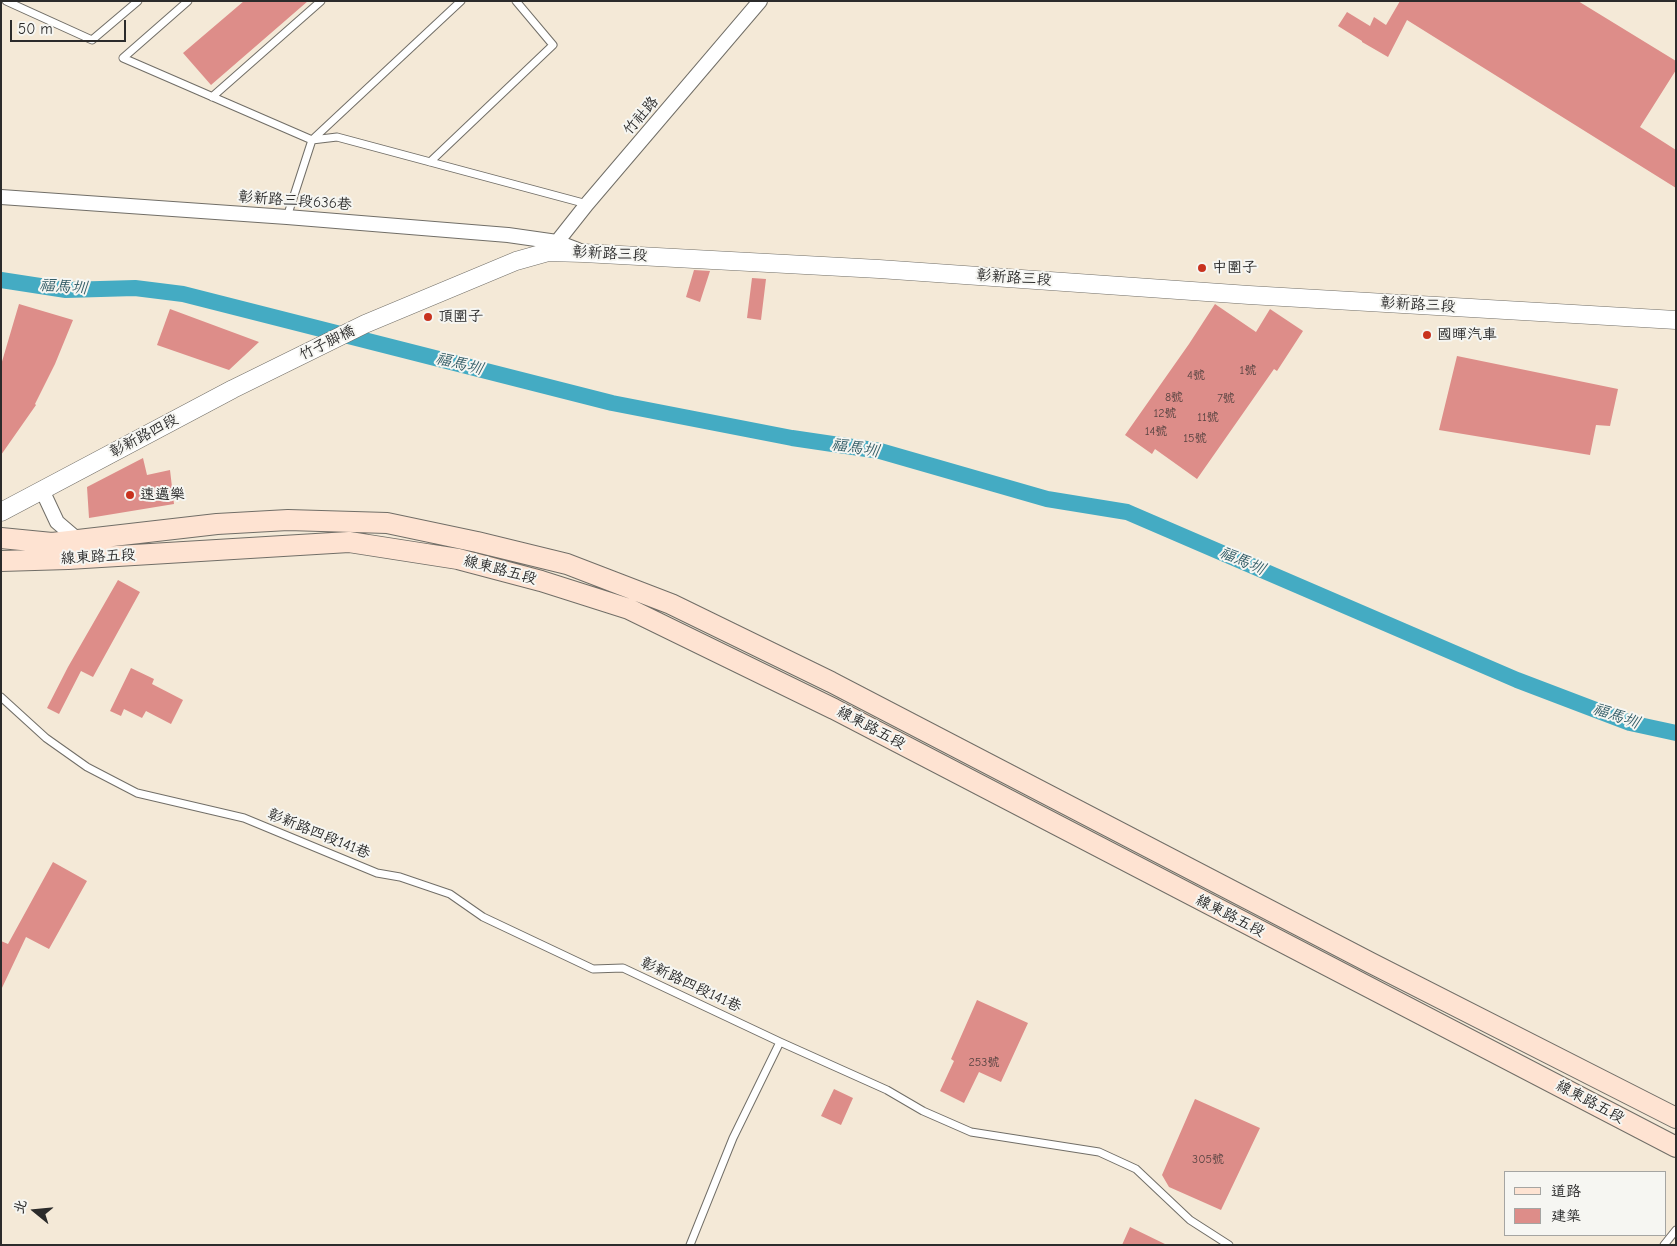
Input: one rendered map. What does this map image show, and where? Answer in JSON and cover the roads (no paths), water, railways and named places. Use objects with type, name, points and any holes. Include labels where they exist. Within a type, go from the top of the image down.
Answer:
[{"type":"main road","name":"線東路五段","points":[[1,538],[52,543],[217,524],[288,520],[387,524],[477,542],[567,564],[671,604],[831,682],[1371,963],[1676,1118]]},
{"type":"main road","name":"線東路五段","points":[[1,561],[77,559],[349,542],[458,559],[541,581],[629,609],[834,709],[1676,1147]]},
{"type":"street","name":"竹社路","points":[[552,247],[760,1]]},
{"type":"street","name":"彰新路三段636巷","points":[[1,197],[287,216],[508,235],[552,247]]},
{"type":"street","name":"彰新路三段","points":[[366,324],[552,247],[584,253],[879,269],[1249,295],[1676,320]]},
{"type":"street","name":"竹子脚橋","points":[[288,362],[366,324]]},
{"type":"street","name":"彰新路四段","points":[[1,512],[233,389],[288,362]]},
{"type":"street","points":[[42,490],[57,522],[78,540]]},
{"type":"lane","points":[[6,1],[92,40],[138,1]]},
{"type":"lane","points":[[18,7],[24,1]]},
{"type":"lane","points":[[188,1],[123,58],[312,140],[337,137],[587,204]]},
{"type":"lane","points":[[212,96],[321,1]]},
{"type":"lane","points":[[287,216],[312,140],[462,1]]},
{"type":"lane","points":[[430,162],[553,45],[516,1]]},
{"type":"lane","name":"彰新路四段141巷","points":[[1,697],[46,738],[88,766],[137,793],[244,818],[377,873],[400,877],[450,894],[483,917],[593,969],[622,968],[888,1090],[923,1111],[971,1132],[1100,1152],[1136,1169],[1190,1220],[1230,1245]]},
{"type":"lane","points":[[690,1245],[733,1138],[780,1042]]},
{"type":"lane","points":[[1664,1245],[1676,1230]]},
{"type":"waterway","name":"福馬圳","points":[[1,280],[66,290],[135,288],[183,294],[612,403],[792,438],[880,451],[1047,499],[1127,512],[1517,680],[1630,723],[1676,733]]},
{"type":"place","name":"中圍子","points":[[1202,268]]},
{"type":"place","name":"頂圍子","points":[[428,317]]},
{"type":"place","name":"國暉汽車","points":[[1427,335]]},
{"type":"place","name":"速邁樂","points":[[130,495]]}]
